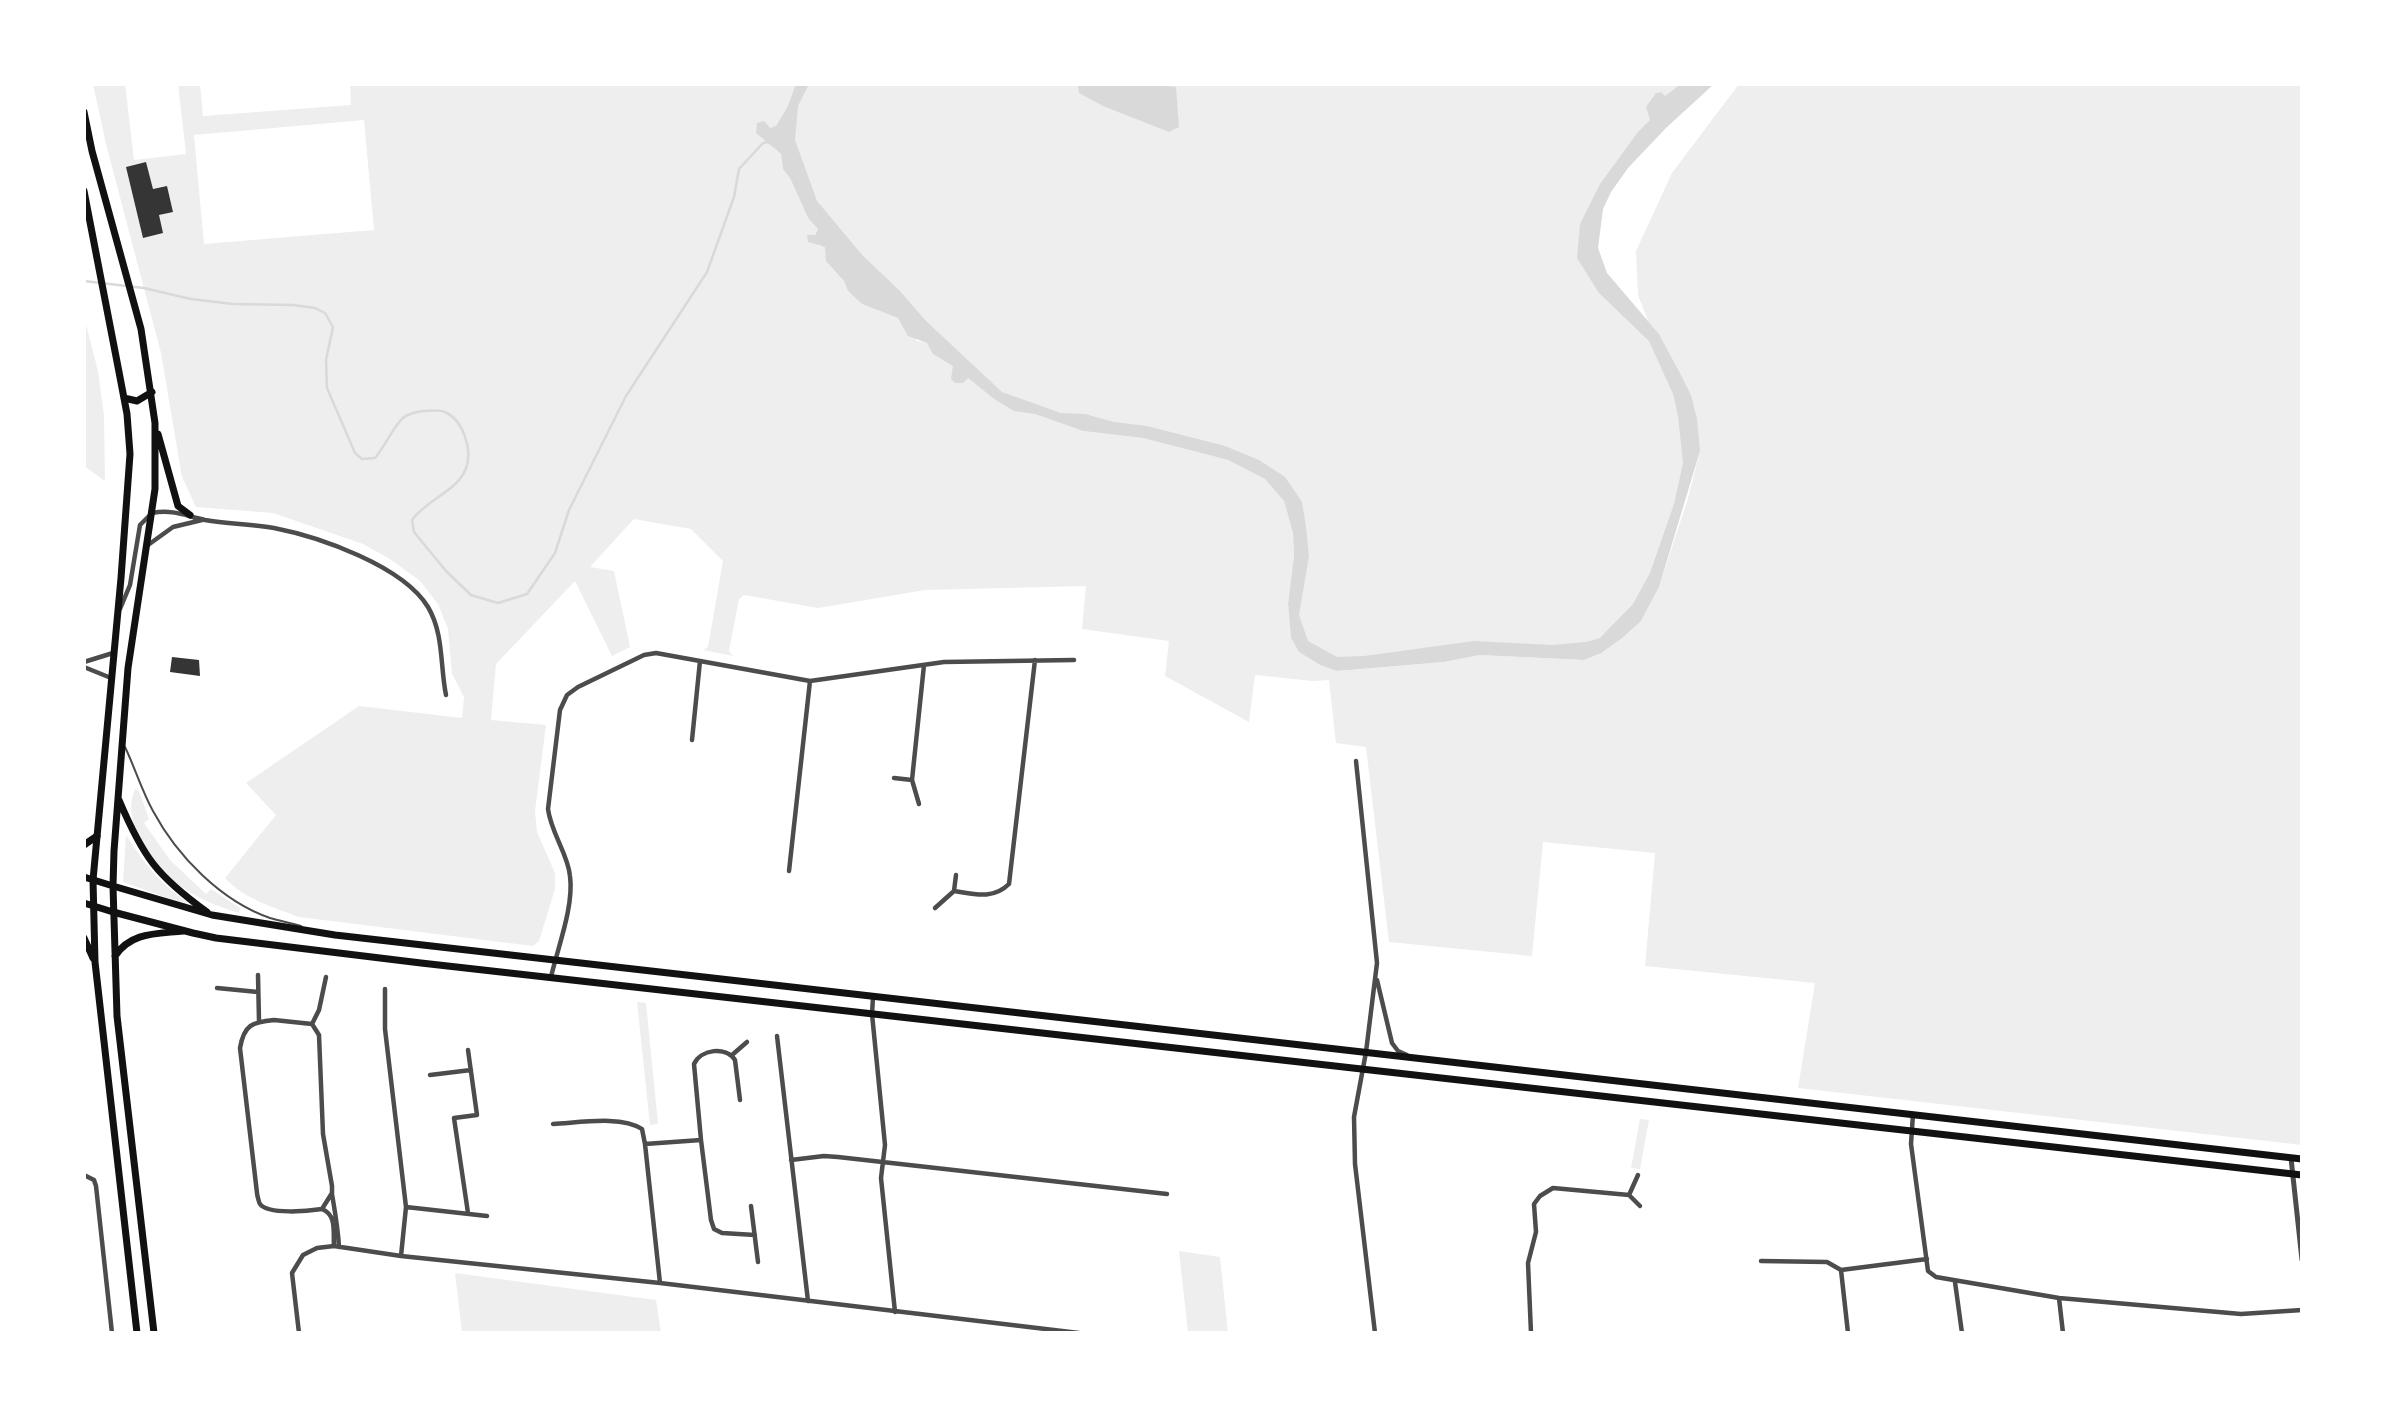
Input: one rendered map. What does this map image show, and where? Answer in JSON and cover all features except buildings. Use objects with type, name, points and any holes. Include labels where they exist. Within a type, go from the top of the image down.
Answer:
[{"type":"main road","points":[[84,112],[92,151],[139,317],[155,423],[152,513],[134,620],[113,886],[116,1008],[154,1333]]},
{"type":"main road","points":[[84,191],[124,398],[130,454],[112,679],[93,880],[88,904],[137,1333]]},
{"type":"main road","points":[[124,398],[137,401],[152,392]]},
{"type":"main road","points":[[155,423],[174,496],[178,506],[190,515]]},
{"type":"main road","points":[[118,797],[134,836],[156,870],[212,915]]},
{"type":"main road","points":[[84,845],[97,835]]},
{"type":"main road","points":[[84,877],[212,915],[335,935],[2302,1159]]},
{"type":"main road","points":[[88,904],[183,931],[253,942],[2302,1175]]},
{"type":"main road","points":[[114,956],[126,942],[137,937],[183,931]]},
{"type":"main road","points":[[84,938],[95,962]]},
{"type":"street","points":[[117,617],[130,585],[140,525],[152,513],[190,515],[203,520],[306,535],[386,569],[409,585],[427,606],[436,624],[446,695]]},
{"type":"street","points":[[148,545],[173,527],[203,520]]},
{"type":"street","points":[[84,664],[114,653]]},
{"type":"street","points":[[551,977],[570,894],[570,873],[550,825],[548,809],[560,710],[567,695],[578,687],[644,655],[656,653],[810,681],[944,662],[1074,660]]},
{"type":"street","points":[[954,891],[988,895],[1002,891],[1009,884],[1035,660]]},
{"type":"street","points":[[692,740],[700,662]]},
{"type":"street","points":[[84,664],[112,679]]},
{"type":"street","points":[[919,804],[912,780],[924,665]]},
{"type":"street","points":[[789,872],[810,681]]},
{"type":"street","points":[[1356,761],[1376,975],[1392,1043],[1398,1051],[1413,1058]]},
{"type":"street","points":[[894,778],[912,780]]},
{"type":"street","points":[[935,908],[954,891],[956,875]]},
{"type":"street","points":[[258,975],[259,1021]]},
{"type":"street","points":[[1375,1333],[1355,1164],[1354,1117],[1376,975]]},
{"type":"street","points":[[312,1024],[319,1010],[326,977]]},
{"type":"street","points":[[217,988],[258,992]]},
{"type":"street","points":[[385,989],[385,1029],[406,1207],[401,1256]]},
{"type":"street","points":[[873,997],[872,1014],[885,1145],[881,1178],[895,1312]]},
{"type":"street","points":[[312,1024],[259,1021],[248,1026],[240,1048],[247,1118],[260,1203],[268,1210],[327,1211],[332,1218],[336,1246]]},
{"type":"street","points":[[312,1024],[318,1035],[323,1134],[333,1205],[338,1219],[336,1246]]},
{"type":"street","points":[[777,1036],[808,1301]]},
{"type":"street","points":[[732,1055],[747,1042]]},
{"type":"street","points":[[468,1051],[477,1115],[454,1118],[468,1213]]},
{"type":"street","points":[[740,1100],[732,1055],[705,1052],[696,1058],[694,1064],[701,1140],[711,1220],[714,1229],[722,1234],[755,1235]]},
{"type":"street","points":[[429,1075],[471,1070]]},
{"type":"street","points":[[1913,1114],[1911,1144],[1928,1271],[1937,1277],[2059,1298],[2241,1314],[2302,1310]]},
{"type":"street","points":[[553,1124],[616,1121],[642,1129],[660,1283]]},
{"type":"street","points":[[645,1144],[701,1140]]},
{"type":"street","points":[[791,1160],[838,1157],[1167,1194]]},
{"type":"street","points":[[2291,1158],[2302,1260]]},
{"type":"street","points":[[84,1175],[94,1181],[97,1197],[112,1333]]},
{"type":"street","points":[[1629,1195],[1638,1175]]},
{"type":"street","points":[[1531,1333],[1528,1263],[1536,1232],[1534,1204],[1540,1196],[1553,1188],[1629,1195],[1640,1206]]},
{"type":"street","points":[[322,1209],[332,1193]]},
{"type":"street","points":[[751,1206],[758,1262]]},
{"type":"street","points":[[406,1207],[487,1216]]},
{"type":"street","points":[[299,1333],[292,1273],[303,1255],[317,1248],[336,1246],[401,1256],[660,1283],[1079,1333]]},
{"type":"street","points":[[1761,1261],[1826,1262],[1841,1270],[1927,1259]]},
{"type":"street","points":[[1841,1270],[1848,1333]]},
{"type":"street","points":[[1955,1281],[1962,1333]]},
{"type":"street","points":[[2059,1298],[2063,1333]]},
{"type":"lane","points":[[123,743],[153,811],[178,849],[206,878],[232,898],[269,918],[335,935]]},
{"type":"shaded area","points":[[93,84],[125,84],[134,160],[186,154],[178,84],[200,84],[203,116],[351,105],[350,84],[1693,84],[1599,200],[1592,261],[1655,336],[1666,364],[1690,465],[1649,591],[1592,648],[1334,664],[1304,646],[1295,618],[1302,548],[1292,501],[1271,476],[1232,455],[1004,400],[842,257],[790,143],[772,147],[781,154],[783,169],[790,178],[808,218],[818,229],[815,235],[818,246],[825,246],[834,269],[848,291],[862,304],[898,318],[917,341],[928,343],[954,366],[952,379],[968,378],[994,399],[1014,410],[1035,414],[1083,431],[1143,438],[1228,460],[1265,479],[1284,501],[1293,533],[1294,556],[1288,604],[1291,638],[1299,652],[1320,665],[1338,671],[1444,662],[1480,655],[1584,660],[1641,621],[1659,587],[1700,451],[1691,395],[1659,334],[1648,321],[1638,295],[1636,251],[1672,173],[1739,84],[2302,84],[2302,1145],[1798,1088],[1815,983],[1645,966],[1655,853],[1543,842],[1532,956],[1389,942],[1366,747],[1336,743],[1329,680],[1255,675],[1249,722],[1165,676],[1169,641],[1082,629],[1086,586],[925,590],[818,608],[744,595],[739,599],[729,651],[733,656],[703,650],[708,647],[723,561],[691,529],[634,519],[590,567],[614,571],[630,647],[612,656],[575,581],[496,664],[491,720],[546,725],[535,811],[537,832],[555,873],[555,889],[539,941],[533,946],[299,917],[259,902],[241,892],[225,878],[276,815],[246,783],[359,706],[462,718],[464,697],[452,674],[448,629],[438,604],[420,581],[390,559],[363,544],[273,513],[196,507],[182,477],[161,353],[106,144]],"holes":[[[364,120],[374,230],[204,244],[194,135]],[[146,163],[153,189],[167,186],[173,212],[159,215],[127,167]]]},
{"type":"shaded area","points":[[796,84],[809,84],[798,106],[795,140],[817,201],[863,256],[899,290],[926,321],[1002,392],[1061,413],[1085,414],[1114,422],[1147,426],[1225,446],[1259,460],[1285,477],[1302,502],[1309,556],[1299,615],[1308,641],[1337,657],[1364,656],[1474,641],[1552,645],[1586,642],[1600,638],[1633,604],[1650,573],[1674,504],[1683,463],[1678,416],[1673,394],[1649,341],[1599,293],[1577,258],[1580,224],[1600,184],[1650,120],[1646,107],[1656,93],[1661,92],[1665,96],[1681,84],[1714,84],[1628,168],[1603,209],[1598,248],[1607,273],[1659,334],[1682,377],[1691,395],[1697,419],[1700,451],[1659,587],[1641,621],[1601,653],[1584,660],[1480,655],[1444,662],[1337,671],[1320,665],[1299,652],[1291,638],[1288,604],[1294,556],[1293,533],[1284,501],[1265,479],[1228,460],[1143,438],[1083,431],[1035,414],[1014,411],[968,378],[963,383],[955,383],[951,379],[953,366],[933,354],[927,343],[908,336],[898,318],[862,304],[848,291],[844,281],[826,261],[825,247],[808,242],[807,235],[815,235],[818,229],[808,218],[790,178],[783,169],[781,154],[756,133],[757,123],[764,121],[770,128],[776,126],[787,108]]},
{"type":"shaded area","points":[[1090,84],[1176,87],[1179,127],[1169,132],[1103,106],[1079,93],[1078,86]]},
{"type":"shaded area","points":[[84,317],[98,371],[104,415],[105,481],[84,466]]},
{"type":"shaded area","points":[[135,789],[139,791],[149,819],[144,823],[170,860],[206,894],[211,889],[240,908],[239,913],[191,893],[174,881],[153,859],[136,831],[132,817],[131,803]]},
{"type":"shaded area","points":[[126,835],[153,872],[187,902],[187,905],[123,882]]},
{"type":"shaded area","points":[[637,1002],[646,1003],[658,1124],[650,1125]]},
{"type":"shaded area","points":[[1640,1119],[1649,1120],[1640,1169],[1631,1168]]},
{"type":"shaded area","points":[[1179,1251],[1220,1257],[1228,1333],[1188,1333]]},
{"type":"shaded area","points":[[455,1273],[656,1300],[661,1333],[462,1333]]},
{"type":"waterway","points":[[84,281],[144,288],[191,299],[233,304],[293,305],[315,308],[325,313],[333,327],[326,360],[327,388],[355,453],[362,459],[375,458],[400,421],[413,413],[443,411],[461,428],[467,444],[466,468],[456,483],[412,520],[414,532],[446,571],[471,595],[498,603],[527,594],[555,553],[569,510],[626,396],[707,272],[734,197],[739,169],[763,143],[768,142]]}]
